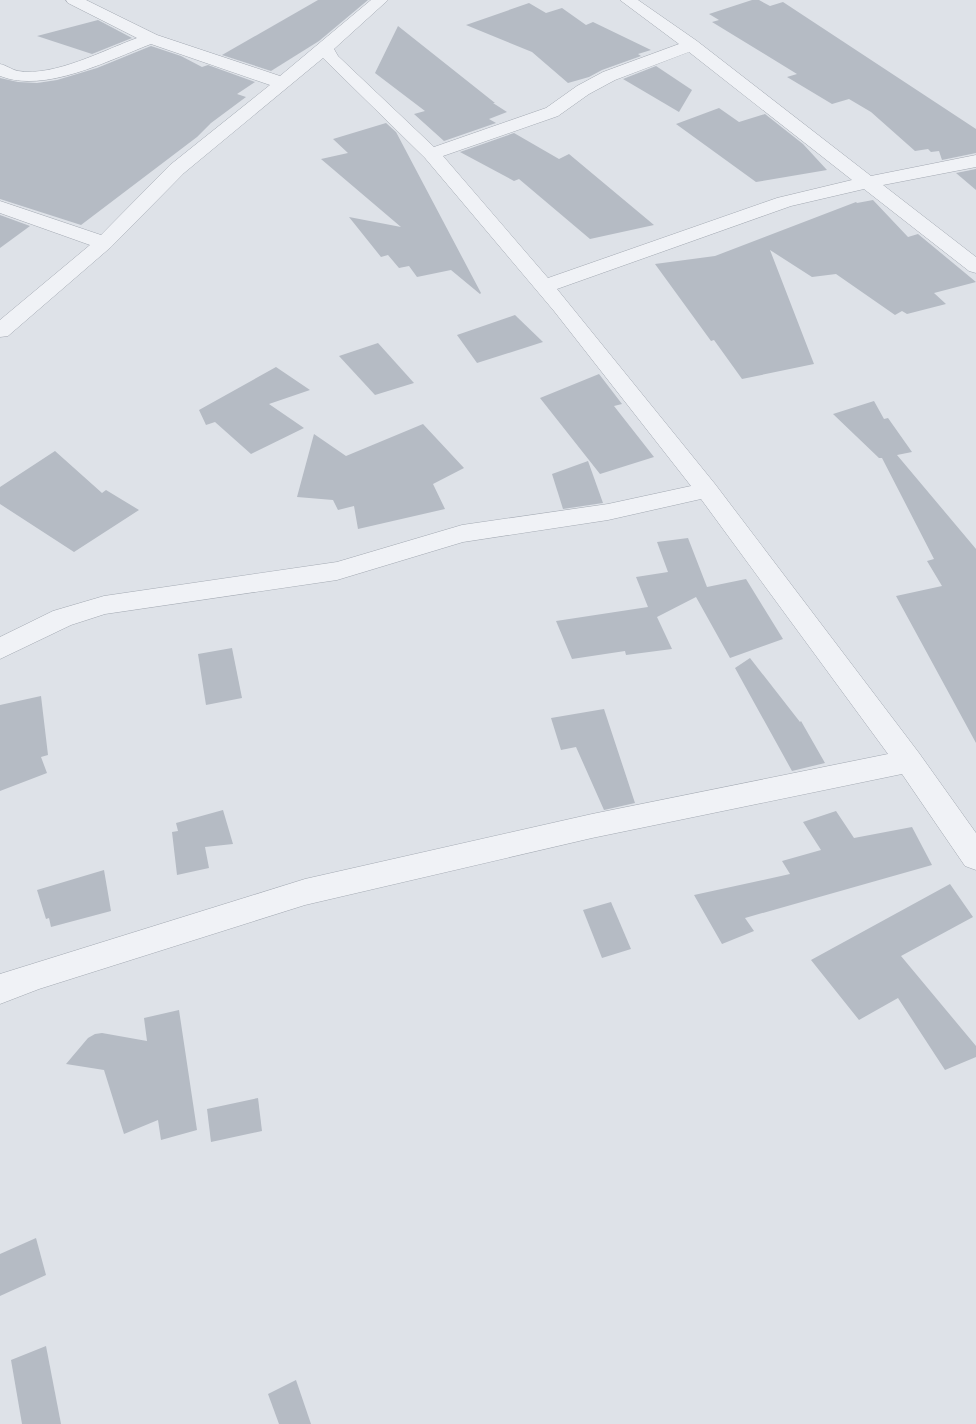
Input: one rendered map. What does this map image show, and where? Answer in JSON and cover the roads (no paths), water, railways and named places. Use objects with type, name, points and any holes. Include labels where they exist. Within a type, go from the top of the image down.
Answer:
[{"type":"street","points":[[74,0],[151,38],[282,83]]},
{"type":"street","points":[[0,331],[104,243],[177,169],[380,0]]},
{"type":"street","points":[[628,0],[692,45],[976,267]]},
{"type":"street","points":[[0,69],[20,76],[38,76],[60,71],[151,38]]},
{"type":"street","points":[[431,154],[552,112],[583,90],[609,76],[692,45]]},
{"type":"street","points":[[324,48],[332,60],[431,154],[543,287],[707,490],[909,761],[976,856]]},
{"type":"street","points":[[543,287],[784,202],[976,161]]},
{"type":"street","points":[[0,208],[104,243]]},
{"type":"street","points":[[0,307],[26,310]]},
{"type":"street","points":[[0,650],[62,618],[104,605],[337,571],[462,534],[608,512],[707,490]]},
{"type":"street","points":[[0,989],[39,974],[305,892],[592,826],[909,761]]}]
